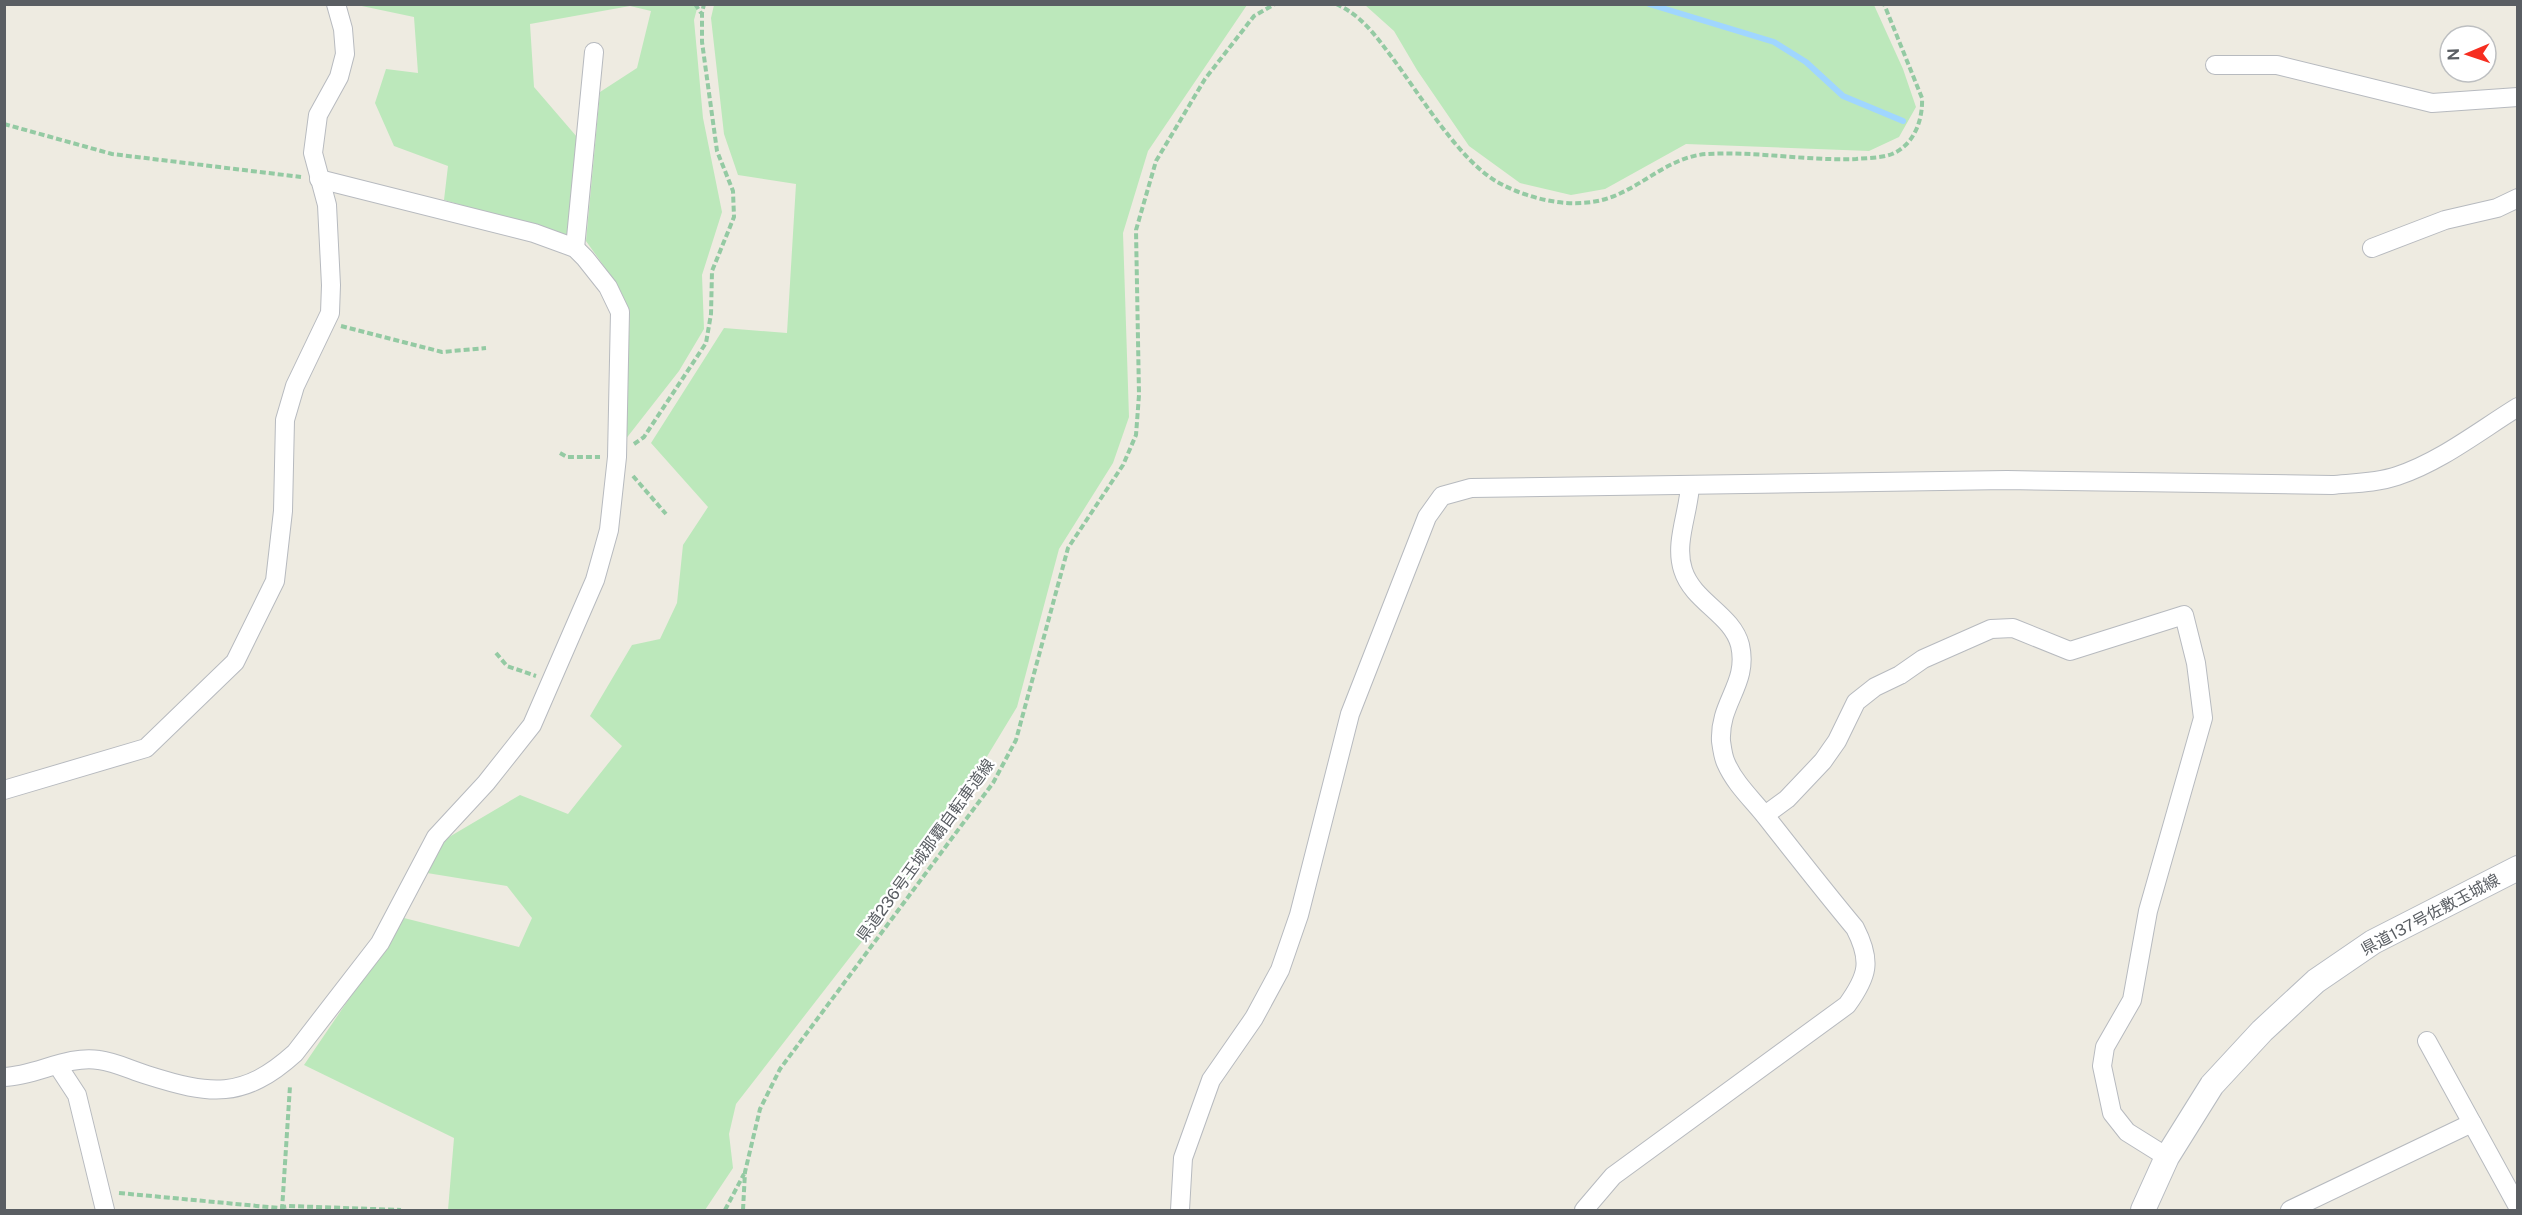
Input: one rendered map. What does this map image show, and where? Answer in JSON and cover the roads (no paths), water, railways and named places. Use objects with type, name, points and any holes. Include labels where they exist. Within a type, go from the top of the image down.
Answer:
[{"type":"main road","name":"県道137号佐敷玉城線","points":[[2143,1210],[2167,1157],[2212,1085],[2262,1031],[2316,981],[2373,942],[2517,867]]},
{"type":"street","points":[[4,790],[146,748],[235,662],[275,580],[283,511],[285,420],[295,386],[330,313],[327,205],[314,153],[318,115],[339,77],[345,54],[343,29],[336,4]]},
{"type":"street","points":[[575,248],[594,52]]},
{"type":"street","points":[[2215,65],[2277,65],[2432,103],[2517,97]]},
{"type":"street","points":[[4,1077],[58,1066],[79,1059],[99,1060],[194,1089],[209,1091],[240,1087],[269,1074],[282,1064],[295,1053],[380,943],[436,837],[486,783],[532,725],[595,580],[609,530],[617,457],[620,312],[608,286],[575,248],[534,233],[319,179]]},
{"type":"street","points":[[2372,248],[2445,220],[2497,208],[2517,198]]},
{"type":"street","points":[[1180,1210],[1183,1158],[1211,1080],[1254,1018],[1280,970],[1299,915],[1350,714],[1427,517],[1442,496],[1471,488],[2007,480],[2332,485],[2363,483],[2396,476],[2427,464],[2517,407]]},
{"type":"street","points":[[1584,1210],[1613,1176],[1847,1005],[1862,985],[1868,962],[1864,945],[1855,928],[1733,776],[1722,750],[1722,721],[1743,671],[1742,656],[1733,630],[1690,586],[1682,569],[1682,535],[1690,485]]},
{"type":"street","points":[[1765,815],[1787,800],[1823,761],[1837,741],[1856,702],[1875,687],[1900,675],[1923,659],[1991,629],[2013,628],[2070,651],[2184,615],[2196,663],[2203,718],[2148,911],[2132,1000],[2105,1047],[2102,1066],[2112,1113],[2127,1132],[2167,1157]]},
{"type":"street","points":[[2427,1041],[2517,1207]]},
{"type":"street","points":[[58,1066],[77,1095],[105,1210]]},
{"type":"street","points":[[2290,1210],[2472,1123]]},
{"type":"waterway","points":[[1649,4],[1774,42],[1806,62],[1843,96],[1903,121]]}]
